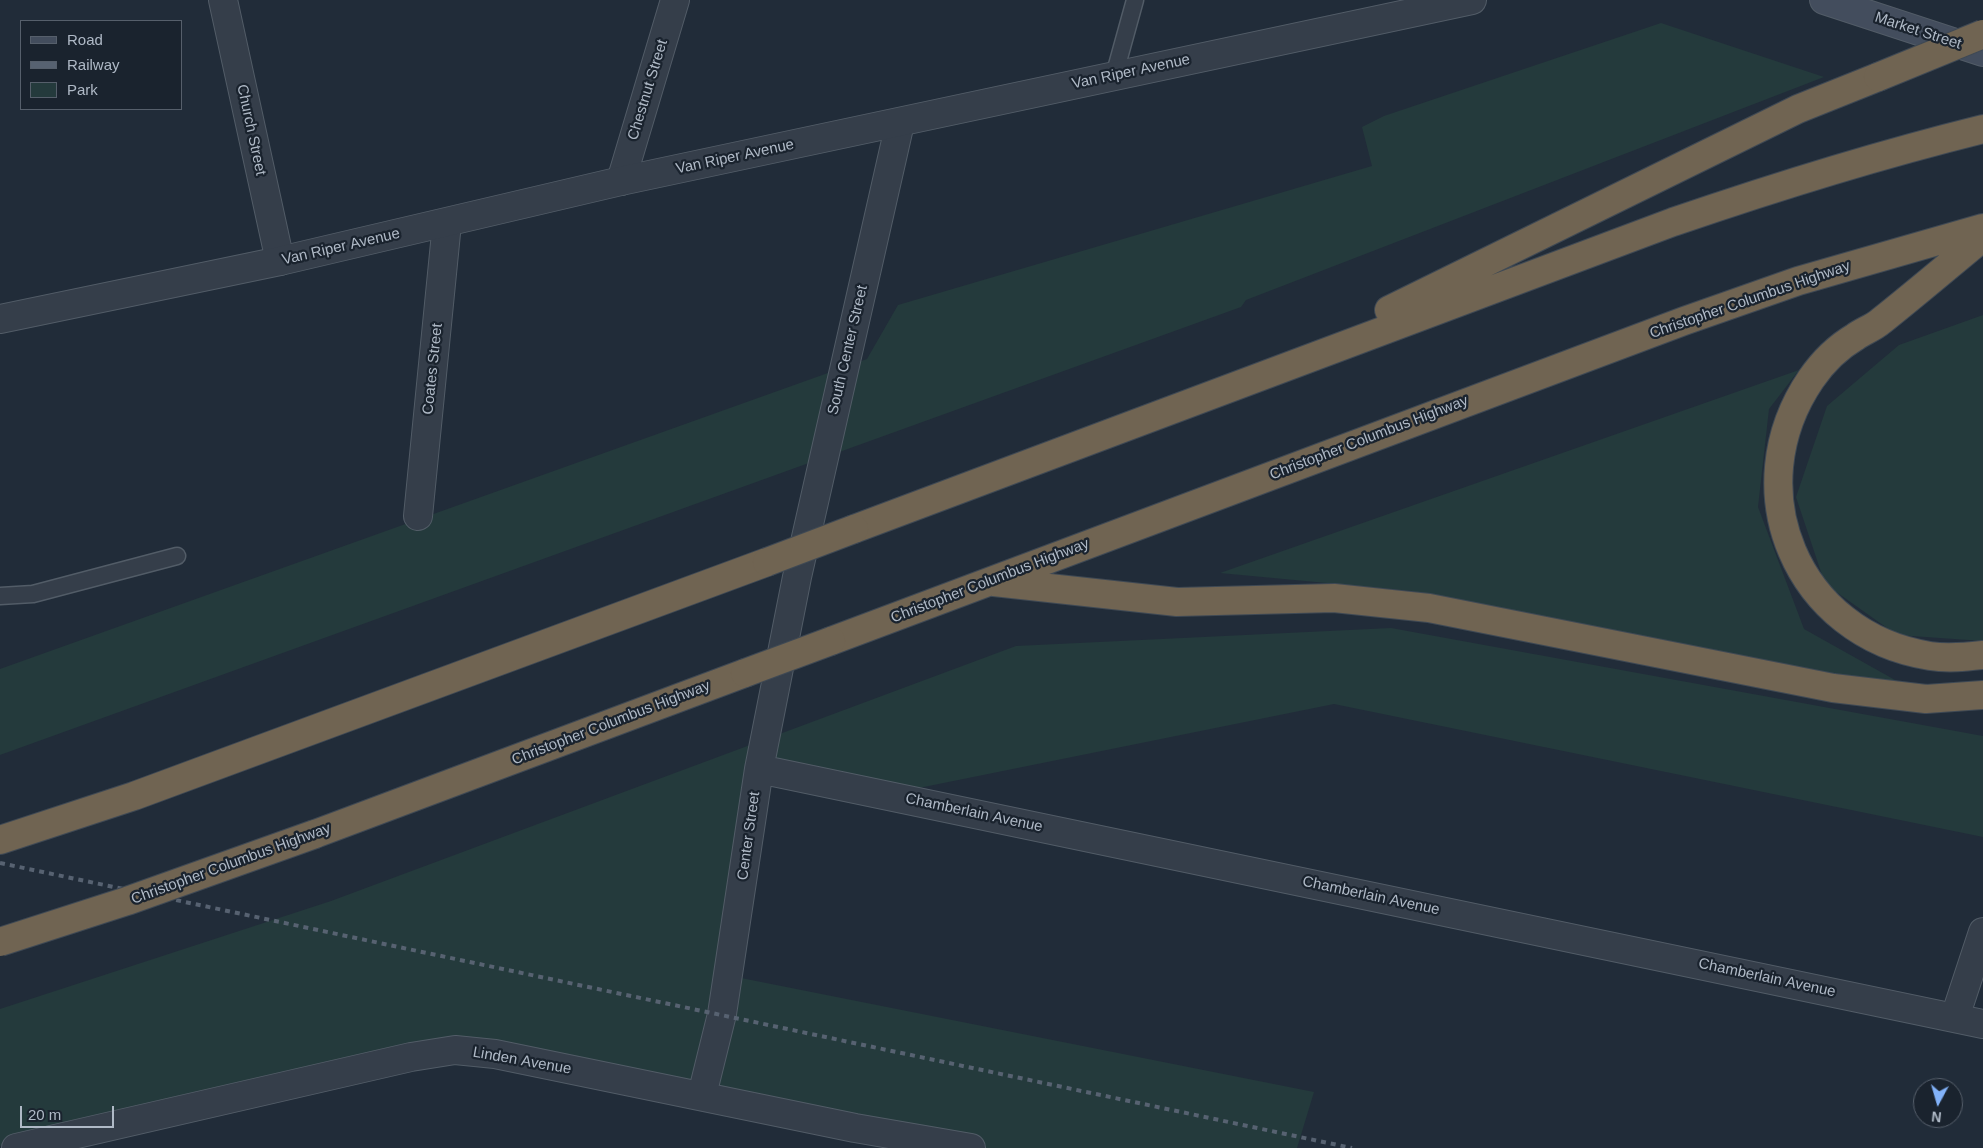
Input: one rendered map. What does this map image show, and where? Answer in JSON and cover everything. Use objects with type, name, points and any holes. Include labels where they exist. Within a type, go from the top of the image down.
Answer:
[{"type":"highway","points":[[1242,383],[1798,109],[1983,34]]},
{"type":"highway","points":[[0,840],[134,796],[767,562],[1682,219],[1780,185],[1889,153],[1983,129]]},
{"type":"highway","name":"Christopher Columbus Highway","points":[[0,942],[127,901],[315,834],[1684,321],[1798,281],[1983,228]]},
{"type":"highway","points":[[1983,237],[1878,323],[1846,343],[1812,377],[1786,427],[1780,454],[1778,483],[1780,511],[1787,539],[1798,565],[1814,589],[1832,609],[1870,636],[1904,650],[1931,656],[1959,658],[1983,655]]},
{"type":"highway","points":[[987,582],[1177,602],[1334,598],[1429,608],[1833,688],[1926,699],[1983,695]]},
{"type":"main road","name":"Market Street","points":[[1824,0],[1983,52]]},
{"type":"street","name":"Church Street","points":[[223,0],[280,261]]},
{"type":"street","name":"Chestnut Street","points":[[622,181],[675,0]]},
{"type":"street","name":"Van Riper Avenue","points":[[0,319],[280,261],[622,181],[1472,0]]},
{"type":"street","name":"South Center Street","points":[[797,577],[900,123]]},
{"type":"street","name":"Coates Street","points":[[418,516],[447,222]]},
{"type":"street","name":"Center Street","points":[[702,1095],[722,1014],[759,768],[797,577]]},
{"type":"street","name":"Chamberlain Avenue","points":[[759,768],[1983,1024]]},
{"type":"street","points":[[1955,1018],[1983,932]]},
{"type":"street","name":"Linden Avenue","points":[[16,1148],[402,1060],[455,1050],[495,1054],[702,1095],[857,1138],[971,1148]]},
{"type":"lane","points":[[1114,76],[1135,0]]},
{"type":"lane","points":[[0,596],[33,594],[177,556]]},
{"type":"green space","points":[[1661,23],[1824,77],[1246,300],[1241,307],[0,755],[0,669],[867,359],[898,305],[1372,166],[1362,127],[1384,116]]},
{"type":"green space","points":[[1983,315],[1983,641],[1897,635],[1825,584],[1796,497],[1827,406],[1899,345]]},
{"type":"green space","points":[[1799,370],[1769,409],[1758,507],[1804,629],[1904,685],[1737,660],[1412,591],[1220,573]]},
{"type":"green space","points":[[1391,628],[1983,736],[1983,837],[1334,704],[894,793],[760,772],[726,975],[1314,1092],[1297,1148],[886,1148],[457,1051],[0,1146],[0,1009],[331,901],[1016,646]]},
{"type":"railway","points":[[0,863],[1352,1148]]}]
